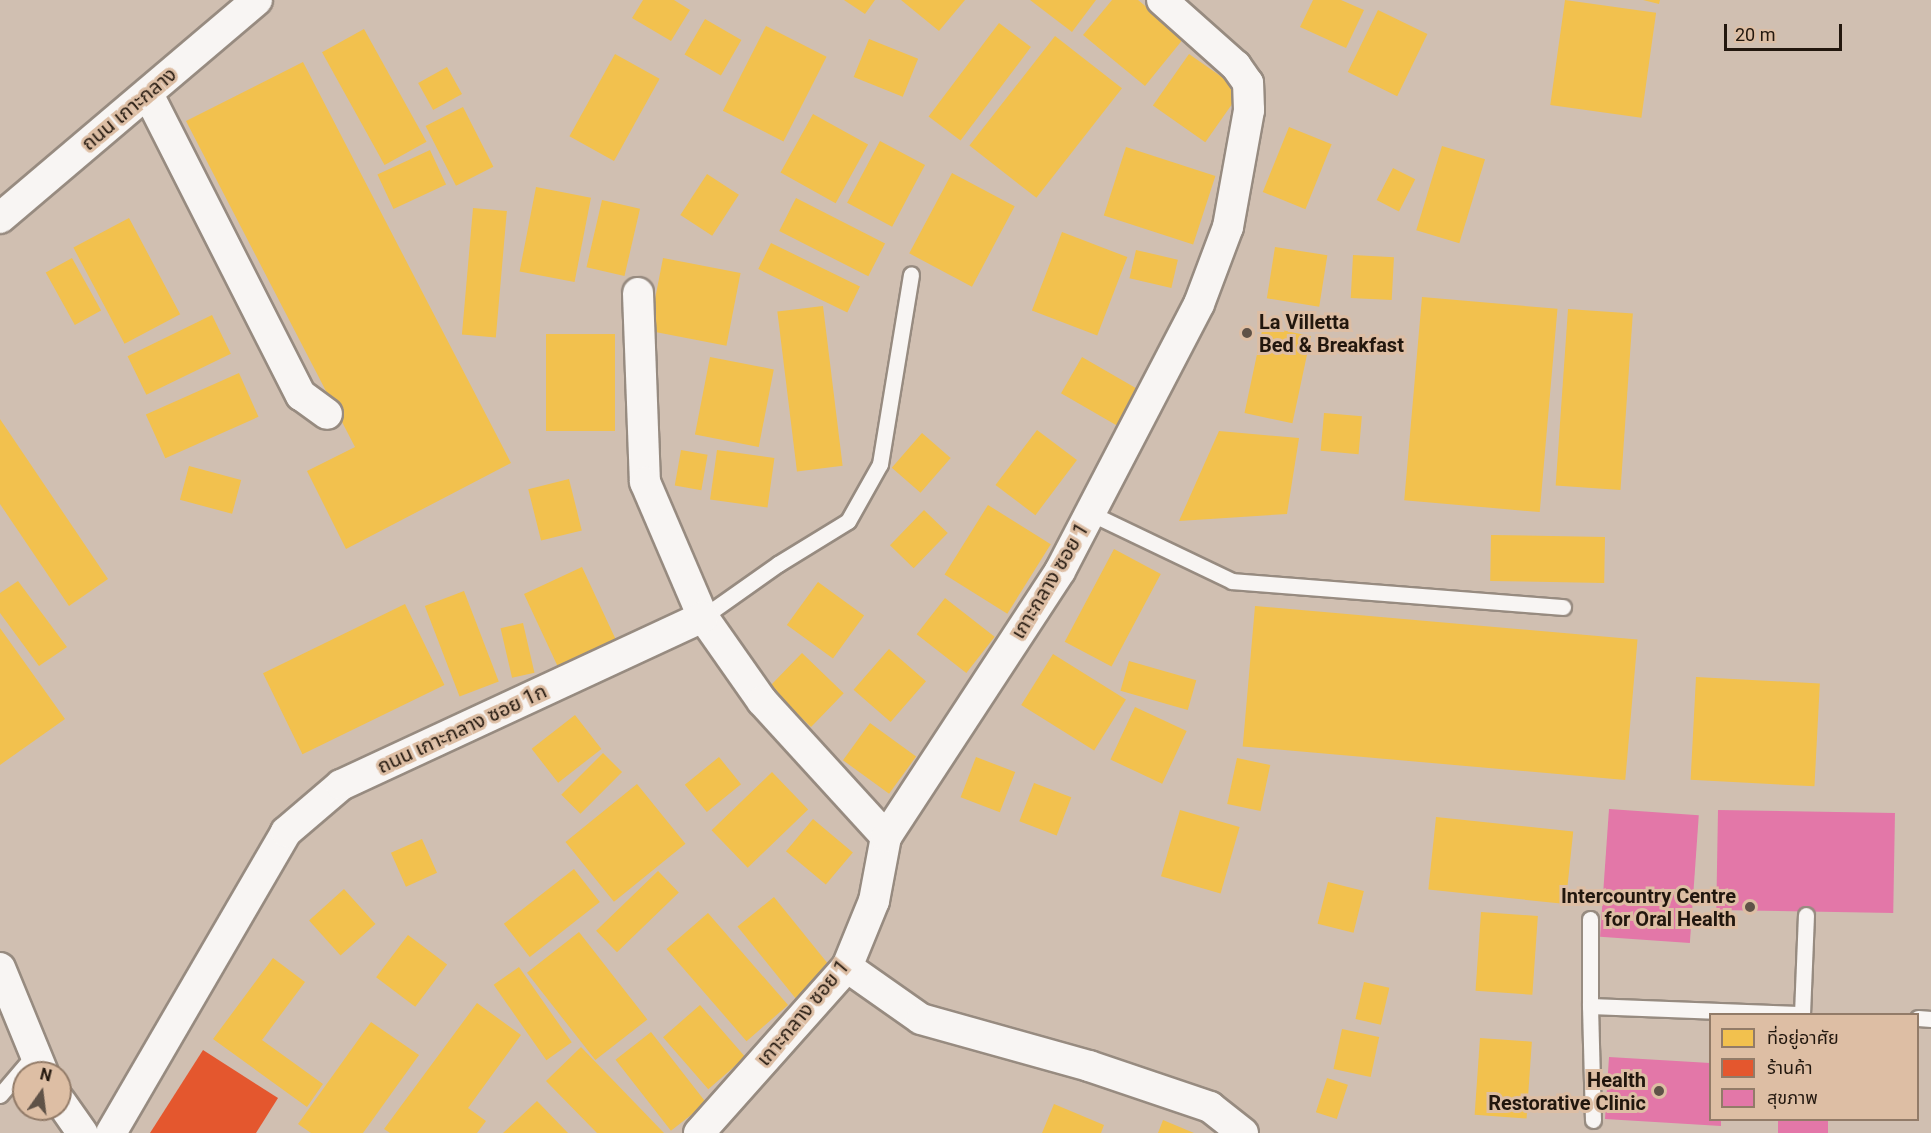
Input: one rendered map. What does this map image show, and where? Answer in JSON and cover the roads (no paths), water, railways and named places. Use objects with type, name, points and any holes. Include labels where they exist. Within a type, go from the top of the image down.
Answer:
[{"type":"street","name":"ถนน เกาะกลาง","points":[[0,218],[257,0]]},
{"type":"street","name":"เกาะกลาง ซอย 1","points":[[699,1133],[848,967],[874,901],[886,837],[1060,571],[1199,304],[1228,227],[1250,110],[1248,82],[1236,66],[1161,0]]},
{"type":"street","points":[[148,93],[301,395],[327,414]]},
{"type":"street","points":[[638,293],[645,482],[704,617],[762,701],[886,837]]},
{"type":"street","name":"ถนน เกาะกลาง ซอย 1ก","points":[[111,1133],[286,832],[341,785],[704,617]]},
{"type":"street","points":[[848,967],[921,1019],[1089,1066],[1210,1107],[1243,1133]]},
{"type":"street","points":[[0,968],[38,1061]]},
{"type":"street","points":[[72,1118],[82,1133]]},
{"type":"lane","points":[[704,617],[778,564],[848,521],[880,464],[911,275]]},
{"type":"lane","points":[[1090,513],[1232,581],[1563,607]]},
{"type":"lane","points":[[1800,1013],[1806,915]]},
{"type":"lane","points":[[1590,919],[1593,1120]]},
{"type":"lane","points":[[1590,1006],[1774,1013]]},
{"type":"lane","points":[[0,1095],[12,1085]]},
{"type":"place","name":"La Villetta Bed & Breakfast","points":[[1247,333]]},
{"type":"place","name":"Intercountry Centre for Oral Health","points":[[1750,907]]},
{"type":"place","name":"Health Restorative Clinic","points":[[1659,1091]]}]
